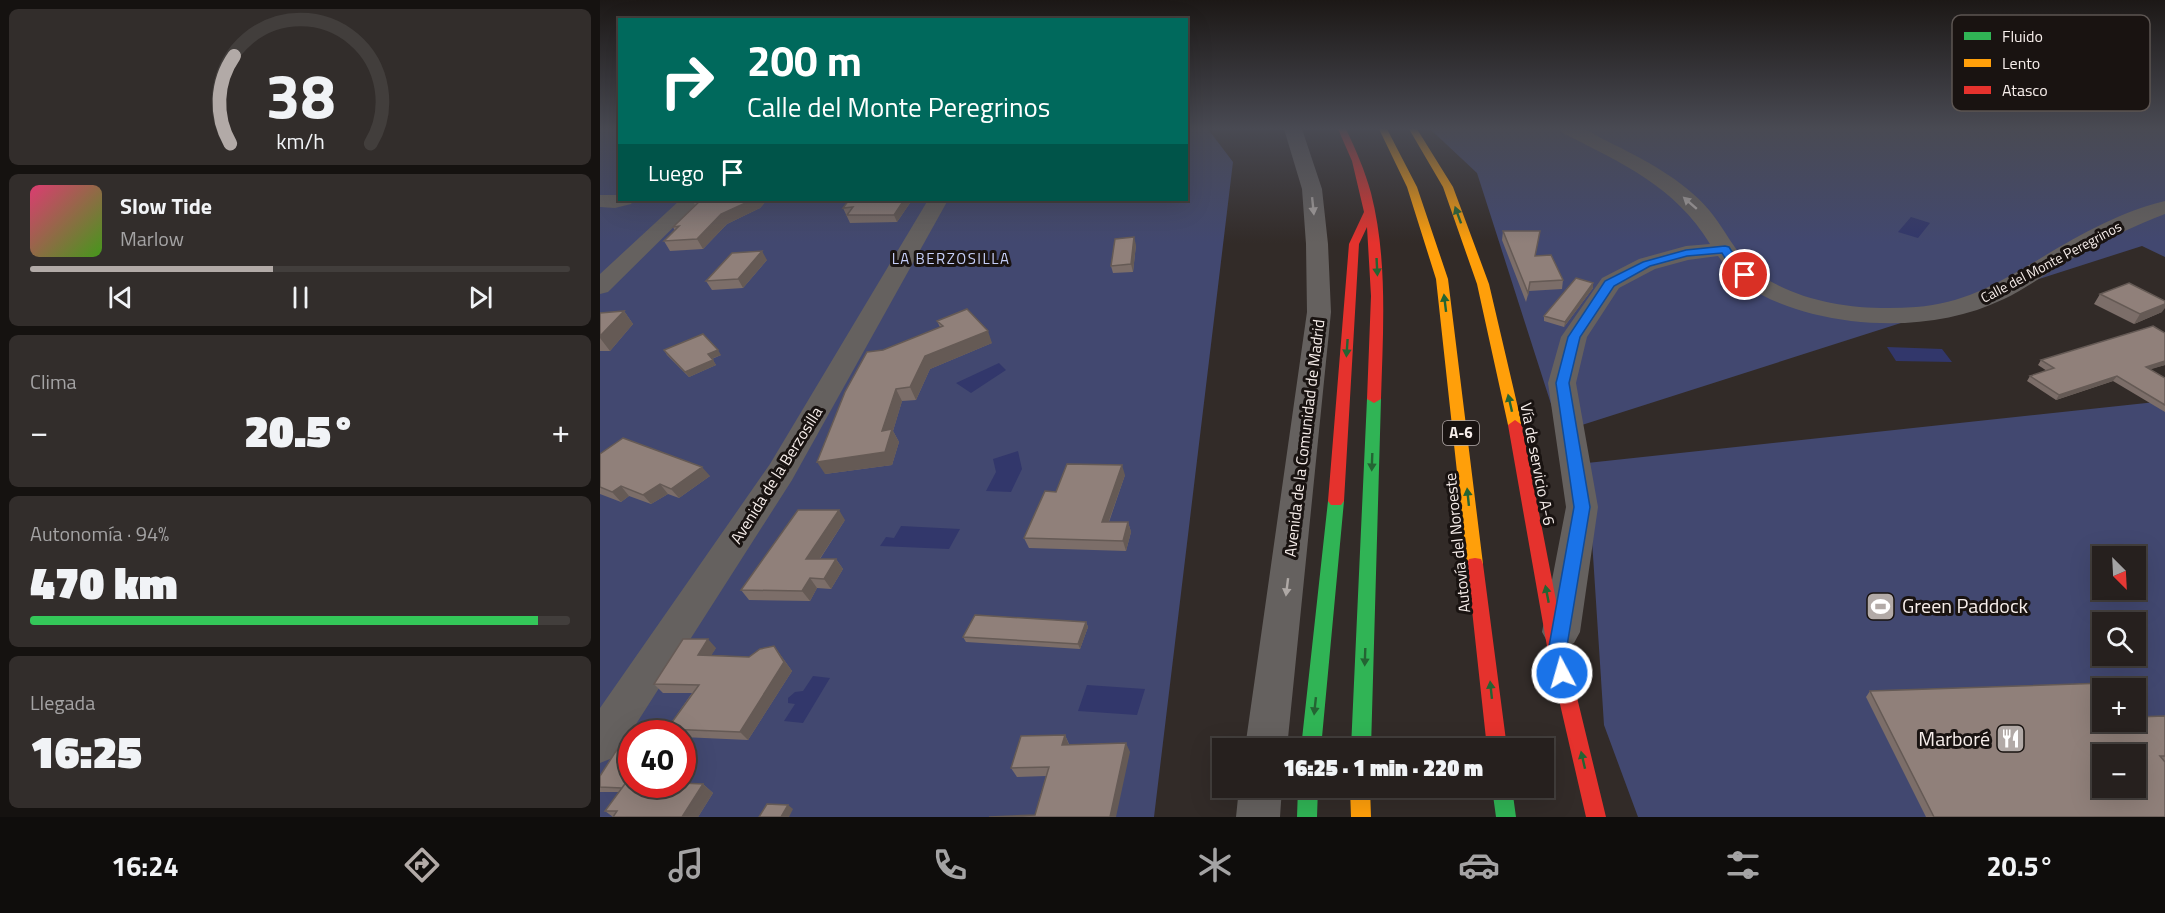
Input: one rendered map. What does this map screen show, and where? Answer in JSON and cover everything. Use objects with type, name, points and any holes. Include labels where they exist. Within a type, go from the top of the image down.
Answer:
[{"type":"main road","points":[[1357,167],[1370,209],[1376,244],[1378,289],[1361,738]]},
{"type":"main road","name":"Autovía del Noroeste","points":[[1402,167],[1412,187],[1442,279],[1496,738]]},
{"type":"main road","name":"Vía de servicio A-6","points":[[1436,167],[1448,187],[1483,284],[1516,431],[1557,652],[1596,817]]},
{"type":"main road","points":[[1312,738],[1338,481],[1354,244],[1370,209]]},
{"type":"main road","points":[[1306,817],[1307,798]]},
{"type":"main road","points":[[1360,798],[1361,817]]},
{"type":"main road","points":[[1503,798],[1506,817]]},
{"type":"street","name":"Avenida de la Comunidad de Madrid","points":[[1267,738],[1319,312],[1317,244],[1312,189],[1305,167]]},
{"type":"street","name":"Calle del Monte Peregrinos","points":[[1638,167],[1661,180],[1684,198],[1710,224],[1735,265],[1745,275],[1793,300],[1832,311],[1901,316],[1950,310],[1989,298],[2120,224],[2165,207]]},
{"type":"street","points":[[600,201],[618,200]]},
{"type":"street","points":[[600,287],[690,201]]},
{"type":"street","name":"Avenida de la Berzosilla","points":[[600,743],[781,472],[937,201]]},
{"type":"street","points":[[1557,652],[1582,507],[1562,383],[1574,337],[1610,283],[1647,264],[1686,253],[1725,249]]},
{"type":"street","points":[[1257,817],[1260,798]]},
{"type":"shaded area","points":[[600,167],[618,167],[618,201],[1188,201],[1188,167],[1232,167],[1154,817],[600,817]]},
{"type":"shaded area","points":[[1471,167],[2165,167],[2165,257],[2142,246],[1560,432],[1477,173]]},
{"type":"shaded area","points":[[1911,217],[1930,223],[1918,238],[1898,232]]},
{"type":"shaded area","points":[[1887,347],[1942,349],[1952,362],[1896,361]]},
{"type":"shaded area","points":[[999,363],[1006,370],[971,393],[956,383]]},
{"type":"shaded area","name":"Green Paddock","points":[[2165,401],[2165,817],[1638,817],[1604,725],[1587,463]]},
{"type":"shaded area","points":[[1018,451],[1022,469],[1011,492],[986,491],[996,472],[993,459]]},
{"type":"shaded area","points":[[901,526],[960,529],[949,549],[880,546],[886,537],[894,538]]},
{"type":"shaded area","points":[[813,676],[830,678],[803,723],[784,721],[795,704],[788,703],[788,698],[795,692],[803,691]]},
{"type":"shaded area","points":[[1087,685],[1145,689],[1137,715],[1078,711]]},
{"type":"building","points":[[700,201],[750,201],[721,214],[697,239],[664,241],[679,226],[673,227]]},
{"type":"building","points":[[848,201],[903,201],[894,215],[847,215],[853,207],[843,208]]},
{"type":"building","points":[[1503,231],[1540,231],[1535,256],[1551,255],[1563,280],[1530,282],[1528,293]]},
{"type":"building","points":[[1134,237],[1131,264],[1111,266],[1115,239]]},
{"type":"building","points":[[762,251],[738,279],[706,281],[732,253]]},
{"type":"building","points":[[1576,278],[1593,283],[1565,322],[1544,316]]},
{"type":"building","points":[[2129,283],[2165,301],[2165,304],[2140,314],[2100,294]]},
{"type":"building","points":[[967,309],[988,331],[925,356],[910,387],[896,389],[882,431],[892,429],[885,452],[817,462],[845,392],[867,352],[883,350],[943,326],[937,321]]},
{"type":"building","points":[[624,311],[600,336],[600,313]]},
{"type":"building","points":[[2153,326],[2165,333],[2165,361],[2146,367],[2165,378],[2165,405],[2117,376],[2059,395],[2030,376],[2054,368],[2041,360]]},
{"type":"building","points":[[703,334],[718,350],[708,354],[713,360],[685,372],[664,350]]},
{"type":"building","points":[[623,438],[702,467],[671,489],[660,484],[643,495],[621,486],[612,492],[600,487],[600,454]]},
{"type":"building","points":[[1067,464],[1122,465],[1102,522],[1128,522],[1123,541],[1024,538],[1045,491],[1056,492]]},
{"type":"building","points":[[798,510],[839,510],[806,559],[836,559],[824,579],[810,578],[802,591],[741,590]]},
{"type":"building","points":[[975,615],[1086,622],[1078,644],[963,637]]},
{"type":"building","points":[[683,639],[708,639],[698,655],[749,657],[760,649],[774,646],[784,662],[740,732],[696,730],[696,720],[674,720],[699,685],[654,684]]},
{"type":"building","points":[[2092,683],[2092,732],[2146,732],[2146,717],[2165,716],[2165,756],[2160,756],[2165,762],[2165,817],[1934,817],[1870,691]]},
{"type":"building","points":[[1065,735],[1062,745],[1126,743],[1110,817],[989,817],[1035,815],[1049,767],[1011,768],[1021,736]]},
{"type":"building","points":[[618,748],[618,788],[600,787],[600,776]]},
{"type":"building","points":[[696,784],[703,784],[696,795]]},
{"type":"building","points":[[618,793],[618,798],[694,798],[682,817],[613,817],[617,811],[605,811]]},
{"type":"building","points":[[767,804],[788,805],[781,817],[759,817]]},
{"type":"traffic: fast","points":[[1361,738],[1374,399]]},
{"type":"traffic: fast","points":[[1312,738],[1336,501]]},
{"type":"traffic: fast","points":[[1307,817],[1308,798]]},
{"type":"traffic: fast","points":[[1503,798],[1506,817]]},
{"type":"traffic: slow","points":[[1402,167],[1412,187],[1442,279],[1475,564]]},
{"type":"traffic: slow","points":[[1436,167],[1448,187],[1483,284],[1515,425]]},
{"type":"traffic: slow","points":[[1360,798],[1361,817]]},
{"type":"traffic: jam","points":[[1358,167],[1366,194],[1376,261],[1374,399]]},
{"type":"traffic: jam","points":[[1336,501],[1354,244],[1368,214]]},
{"type":"traffic: jam","points":[[1515,425],[1557,652],[1596,817]]},
{"type":"traffic: jam","points":[[1475,564],[1496,738]]},
{"type":"place","name":"Green Paddock","points":[[1881,606]]},
{"type":"place","name":"Marboré","points":[[2011,739]]},
{"type":"district","name":"LA BERZOSILLA","points":[[951,259]]},
{"type":"route","points":[[1562,673],[1557,652],[1582,507],[1562,383],[1574,337],[1610,283],[1647,264],[1686,253],[1725,249],[1735,265],[1745,275]]}]
